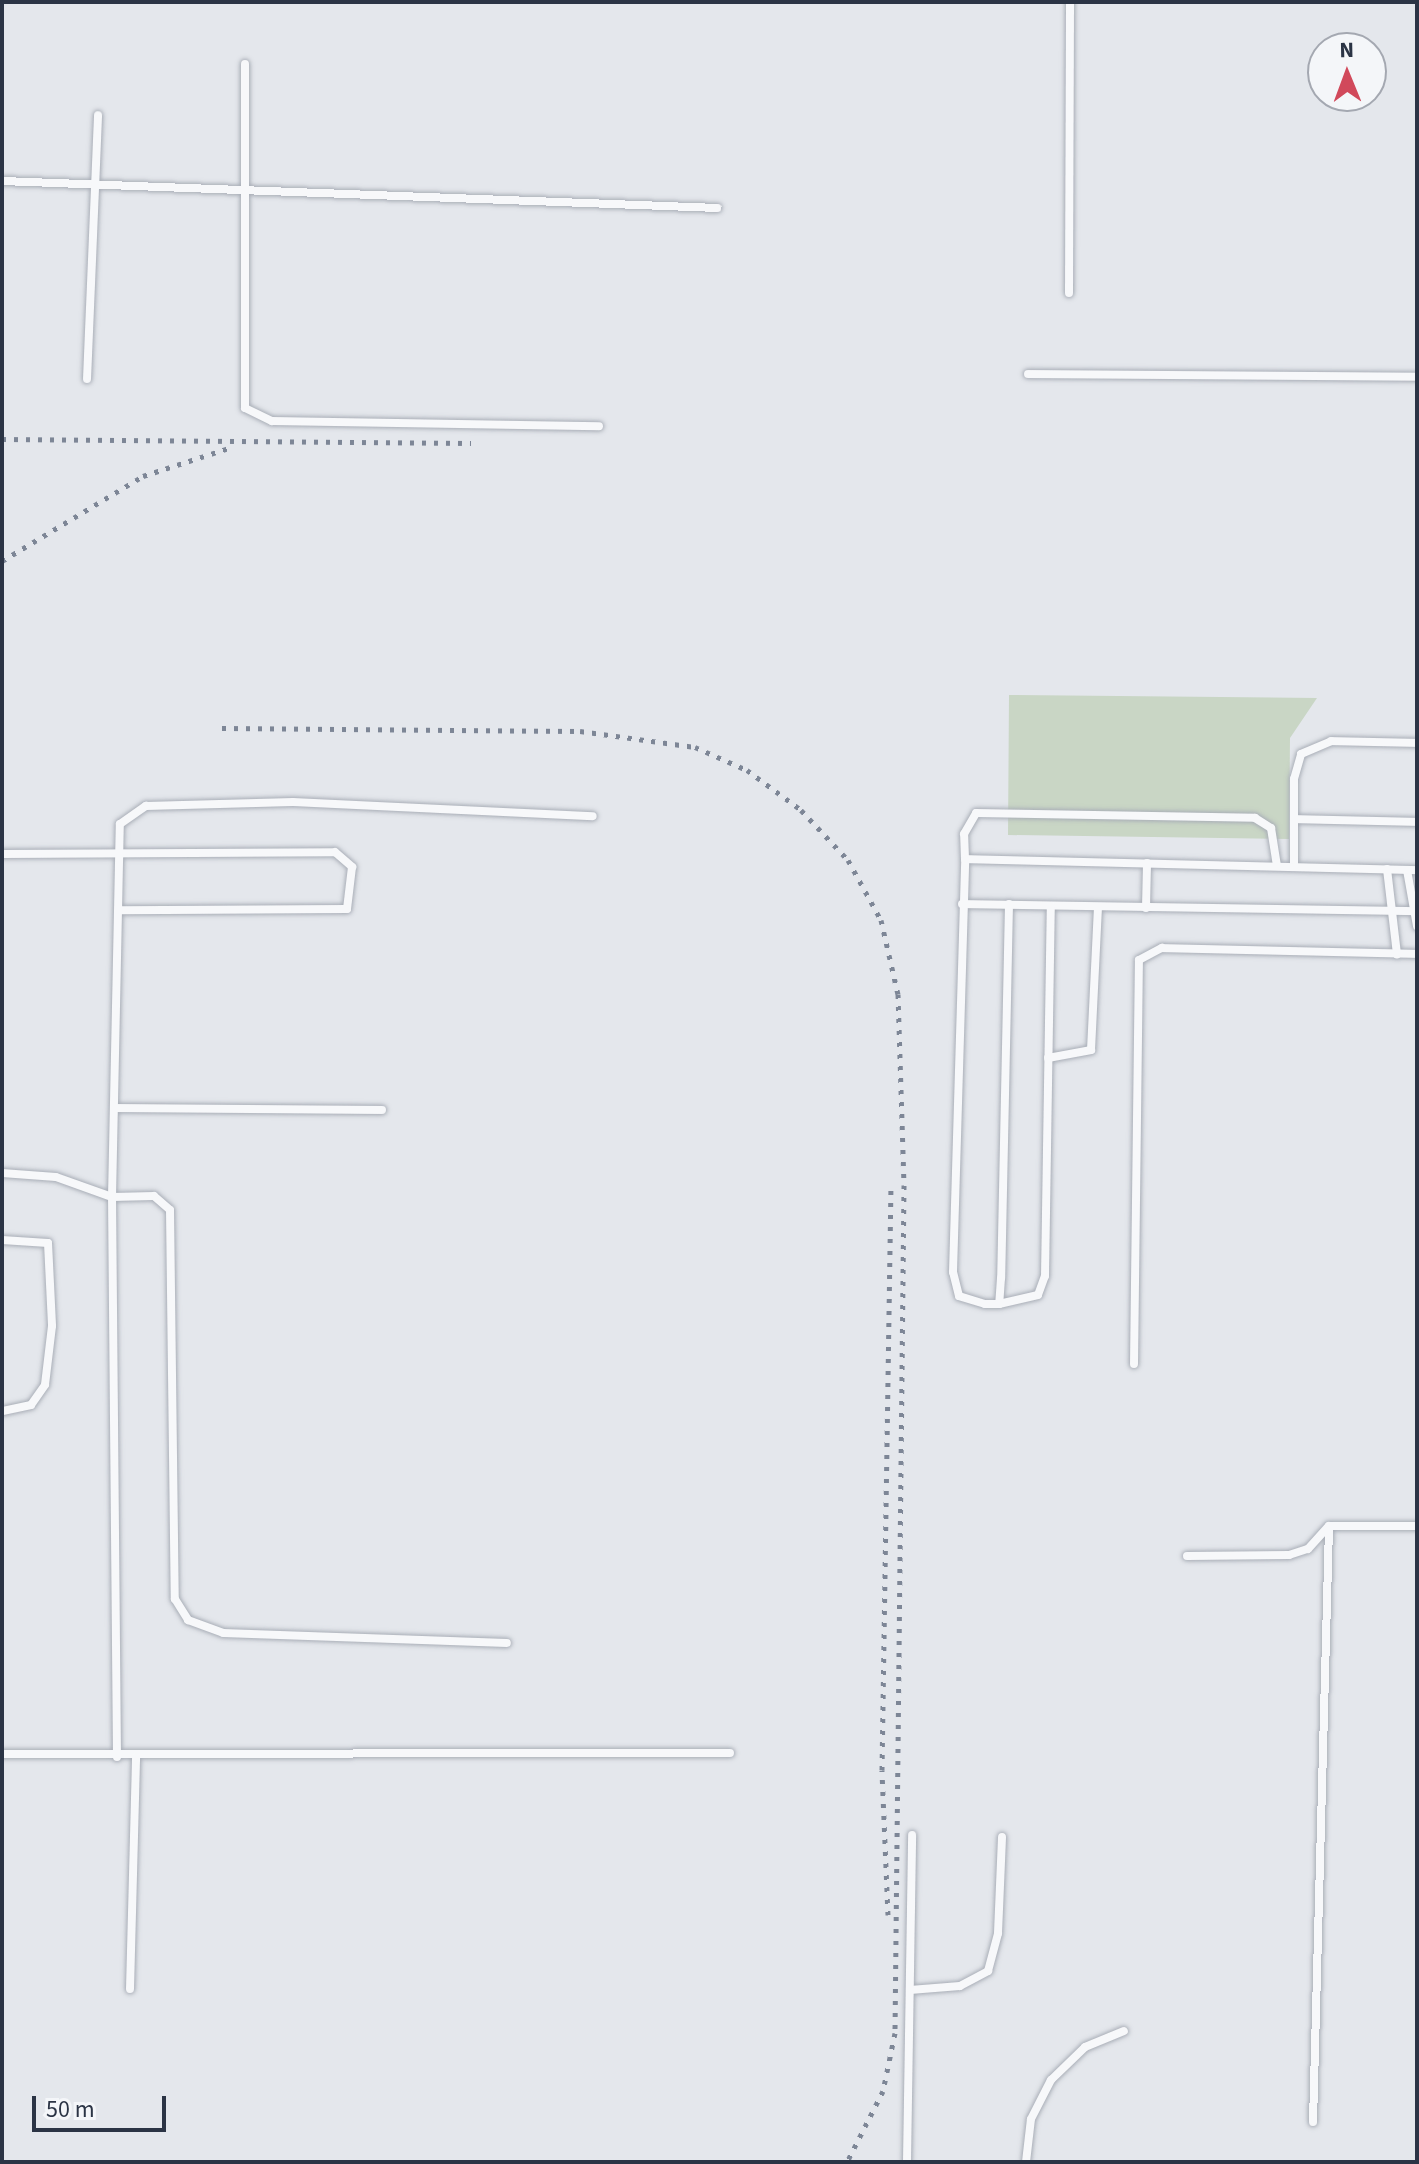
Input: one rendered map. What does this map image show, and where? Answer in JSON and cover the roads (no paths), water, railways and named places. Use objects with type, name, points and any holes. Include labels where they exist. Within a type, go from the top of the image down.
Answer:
[{"type":"lane","points":[[1069,293],[1070,2]]},
{"type":"lane","points":[[245,64],[240,393],[253,415],[599,426]]},
{"type":"lane","points":[[87,379],[98,115]]},
{"type":"lane","points":[[2,181],[241,193],[717,208]]},
{"type":"lane","points":[[1028,374],[1417,377]]},
{"type":"lane","points":[[1294,867],[1295,770],[1309,748],[1331,741],[1417,743]]},
{"type":"lane","points":[[117,1757],[112,1197],[117,1108],[120,824],[146,806],[360,803],[593,816]]},
{"type":"lane","points":[[1051,906],[1044,1283],[1029,1301],[999,1304],[965,1301],[953,1272],[964,834],[976,813],[1255,818],[1271,828],[1277,866]]},
{"type":"lane","points":[[1294,819],[1417,822]]},
{"type":"lane","points":[[2,854],[121,858],[335,852],[348,859],[355,892],[341,910],[119,910]]},
{"type":"lane","points":[[965,859],[1417,870]]},
{"type":"lane","points":[[1146,908],[1147,863]]},
{"type":"lane","points":[[1387,869],[1397,954]]},
{"type":"lane","points":[[1407,870],[1417,926]]},
{"type":"lane","points":[[962,904],[1414,911]]},
{"type":"lane","points":[[999,1304],[1009,904]]},
{"type":"lane","points":[[1048,1058],[1091,1050],[1098,907]]},
{"type":"lane","points":[[1134,1364],[1139,960],[1162,948],[1417,954]]},
{"type":"lane","points":[[117,1108],[382,1110]]},
{"type":"lane","points":[[2,1173],[56,1177],[112,1197],[154,1196],[170,1210],[175,1599],[188,1620],[223,1633],[507,1643]]},
{"type":"lane","points":[[2,1240],[48,1243],[52,1326],[45,1385],[31,1405],[2,1411]]},
{"type":"lane","points":[[1313,2122],[1329,1526]]},
{"type":"lane","points":[[1187,1556],[1289,1555],[1308,1549],[1329,1526],[1417,1526]]},
{"type":"lane","points":[[2,1754],[136,1757],[730,1753]]},
{"type":"lane","points":[[130,1989],[136,1757]]},
{"type":"lane","points":[[907,2162],[912,1835]]},
{"type":"lane","points":[[910,1990],[960,1986],[988,1971],[998,1933],[1002,1837]]},
{"type":"lane","points":[[1026,2162],[1031,2119],[1051,2080],[1085,2047],[1124,2031]]},
{"type":"railway","points":[[2,439],[471,443]]},
{"type":"railway","points":[[2,561],[143,476],[229,448]]},
{"type":"railway","points":[[222,728],[580,731],[695,747],[747,770],[801,810],[848,860],[881,920],[898,994],[904,1185],[895,2033],[883,2091],[847,2162]]},
{"type":"railway","points":[[888,1915],[882,1770],[891,1183]]}]
